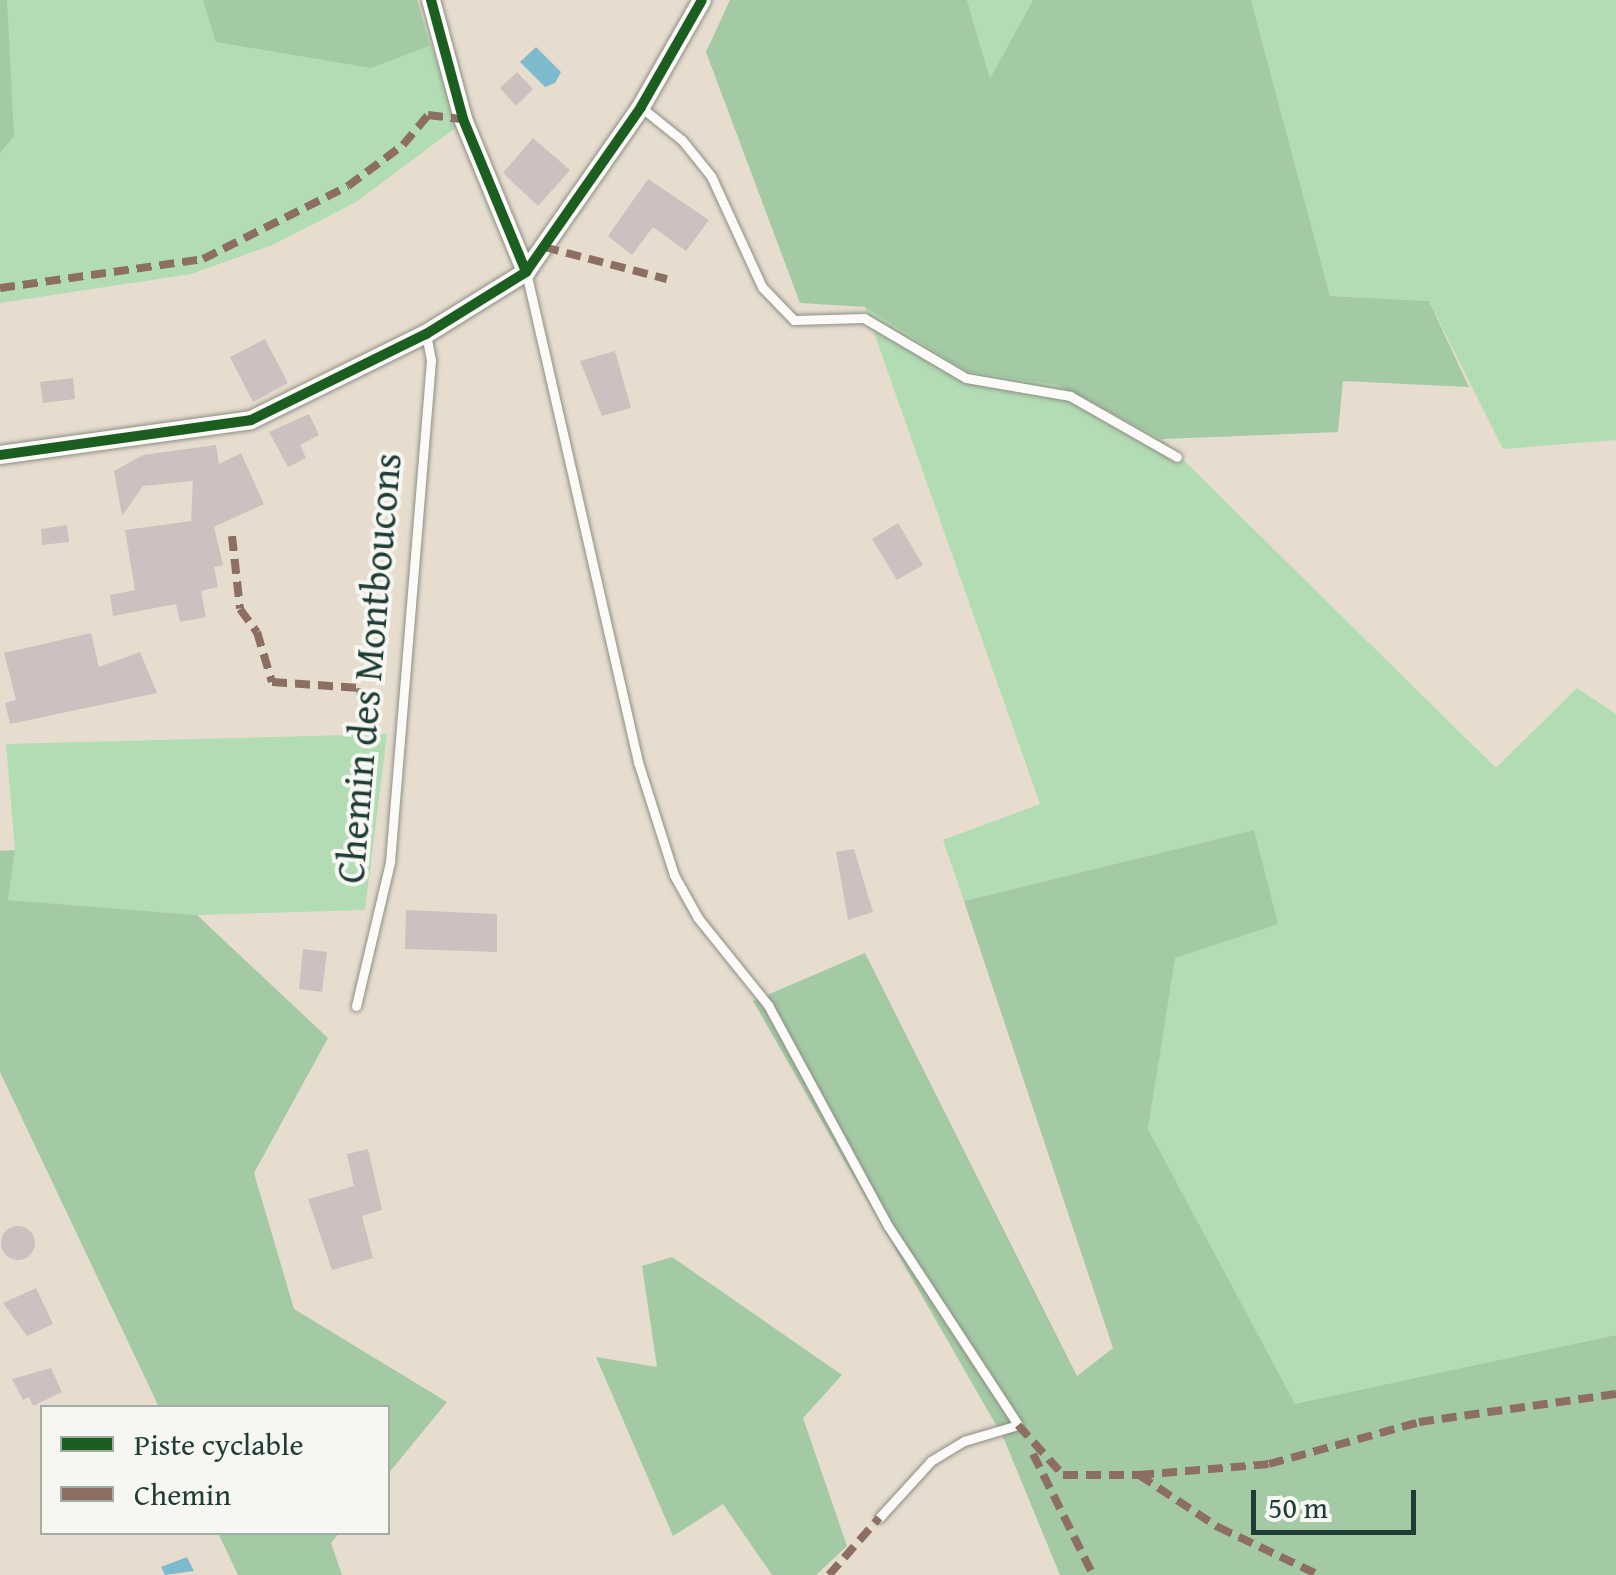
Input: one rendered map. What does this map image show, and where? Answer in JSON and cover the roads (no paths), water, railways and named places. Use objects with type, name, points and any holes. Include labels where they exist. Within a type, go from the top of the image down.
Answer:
[{"type":"street","points":[[431,0],[463,118],[526,272]]},
{"type":"street","points":[[0,455],[251,420],[426,334],[526,272],[642,107],[702,0]]},
{"type":"lane","points":[[642,107],[682,140],[711,176],[762,287],[794,320],[864,318],[966,378],[1070,396],[1177,457]]},
{"type":"lane","points":[[526,272],[638,762],[674,875],[698,918],[768,1005],[888,1226],[1018,1425],[964,1440],[931,1461],[879,1518]]},
{"type":"lane","name":"Chemin des Montboucons","points":[[356,1006],[390,862],[431,360],[426,334]]},
{"type":"water","points":[[536,47],[561,72],[555,83],[545,87],[520,62]]},
{"type":"water","points":[[187,1557],[194,1571],[165,1575],[161,1567]]}]
